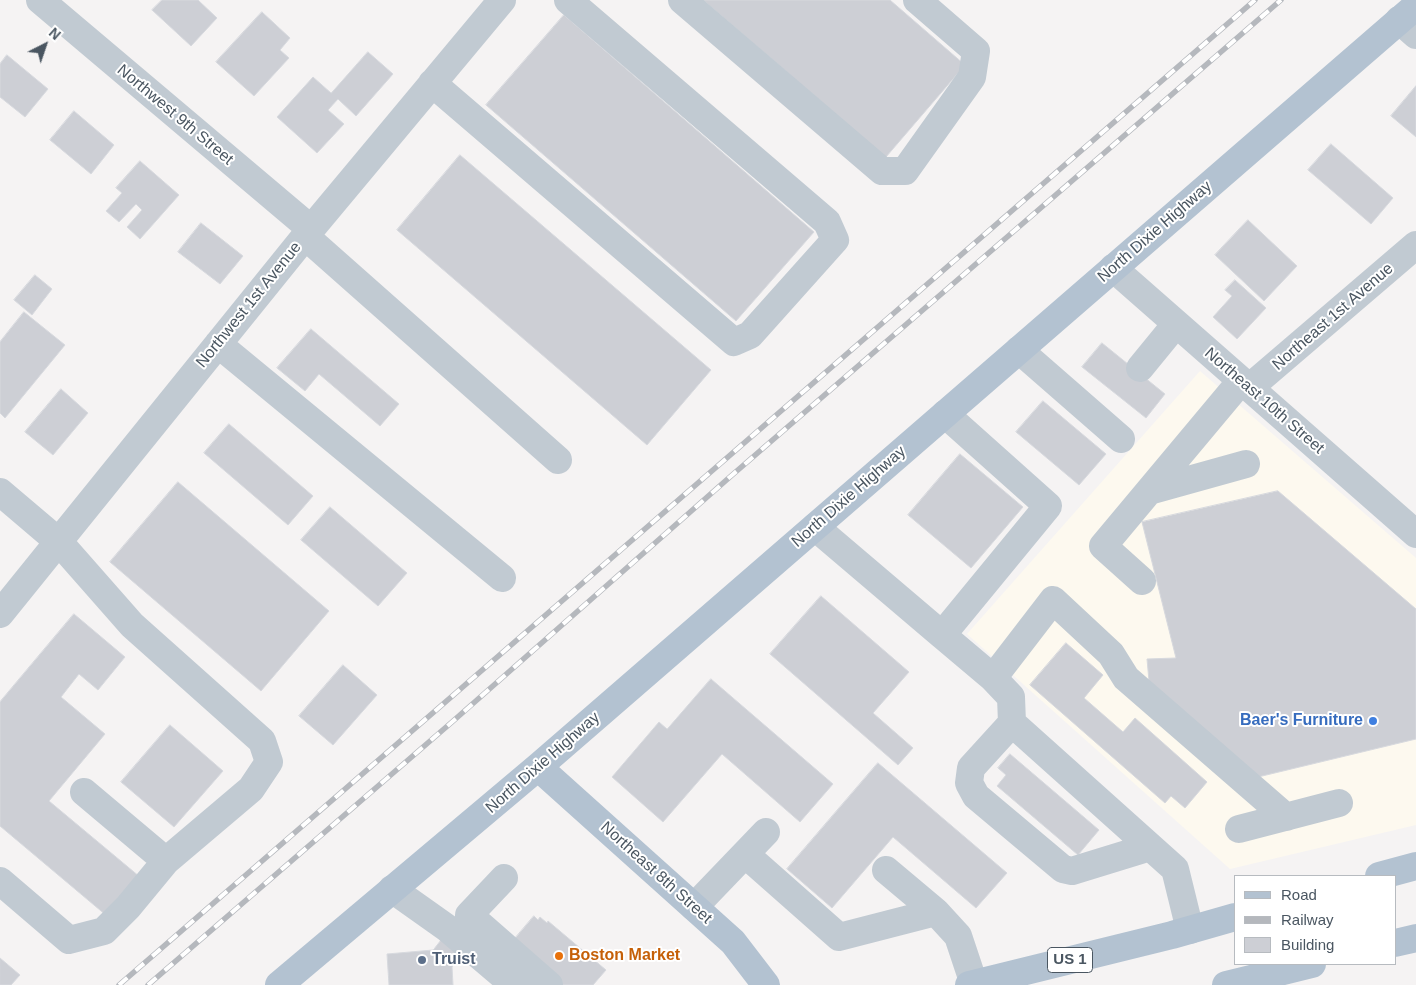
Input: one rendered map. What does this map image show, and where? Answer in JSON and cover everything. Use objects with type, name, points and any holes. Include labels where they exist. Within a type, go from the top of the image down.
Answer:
[{"type":"main road","name":"North Dixie Highway","points":[[279,985],[538,767],[1113,268],[1410,20]]},
{"type":"main road","name":"Northeast 8th Street","points":[[538,767],[733,942],[766,985]]},
{"type":"main road","points":[[1383,875],[1416,866]]},
{"type":"main road","name":"US 1","points":[[972,984],[1234,917]]},
{"type":"main road","points":[[1396,943],[1416,938]]},
{"type":"main road","points":[[1226,985],[1308,965]]},
{"type":"street","name":"Northwest 9th Street","points":[[40,0],[308,233],[558,460]]},
{"type":"street","name":"Northwest 1st Avenue","points":[[0,614],[308,233],[502,0]]},
{"type":"street","points":[[432,83],[734,342],[750,335],[835,240],[827,222],[568,0]]},
{"type":"street","points":[[682,0],[882,171],[905,171],[972,77],[976,51],[917,0]]},
{"type":"street","name":"Northeast 1st Avenue","points":[[1142,581],[1103,546],[1149,491],[1245,384],[1416,245]]},
{"type":"street","name":"Northeast 10th Street","points":[[1113,268],[1416,534]]},
{"type":"street","points":[[1140,368],[1176,324]]},
{"type":"street","points":[[218,344],[502,578]]},
{"type":"street","points":[[1019,350],[1121,439]]},
{"type":"street","points":[[942,635],[1048,506],[945,414]]},
{"type":"street","points":[[1149,491],[1246,464]]},
{"type":"street","points":[[0,492],[59,542],[132,625],[262,741],[268,762],[251,789],[166,861],[128,907],[104,931],[69,940],[0,882]]},
{"type":"street","points":[[815,527],[993,678],[1011,697],[1012,723],[971,768],[969,783],[976,796],[1062,869],[1072,871],[1150,847]]},
{"type":"street","points":[[993,678],[1053,600],[1111,654],[1126,678],[1286,817]]},
{"type":"street","points":[[1012,723],[1175,869],[1190,930]]},
{"type":"street","points":[[84,792],[166,861]]},
{"type":"street","points":[[1239,829],[1339,802]]},
{"type":"street","points":[[694,907],[766,832]]},
{"type":"street","points":[[745,854],[839,937],[936,912]]},
{"type":"street","points":[[886,870],[936,912],[958,936],[972,984]]},
{"type":"street","points":[[504,878],[469,915],[549,985]]},
{"type":"street","points":[[392,889],[447,928],[514,985]]},
{"type":"shaded area","points":[[1200,371],[1416,558],[1416,825],[1230,869],[967,634]]},
{"type":"building","points":[[162,0],[198,0],[217,18],[191,46],[152,10]]},
{"type":"building","points":[[703,0],[890,0],[965,65],[886,157]]},
{"type":"building","points":[[262,12],[290,38],[280,50],[289,58],[254,96],[216,62]]},
{"type":"building","points":[[564,15],[814,232],[736,321],[486,105]]},
{"type":"building","points":[[368,52],[393,74],[356,116],[338,99],[328,110],[344,124],[317,153],[277,117],[313,77],[331,93]]},
{"type":"building","points":[[7,55],[48,89],[25,117],[0,97],[0,64]]},
{"type":"building","points":[[1416,86],[1416,137],[1391,116]]},
{"type":"building","points":[[74,111],[114,145],[91,174],[50,140]]},
{"type":"building","points":[[1331,144],[1393,198],[1371,224],[1308,170]]},
{"type":"building","points":[[460,155],[711,370],[647,445],[397,230]]},
{"type":"building","points":[[140,161],[179,195],[140,239],[127,227],[142,210],[136,204],[119,222],[106,211],[122,193],[116,188]]},
{"type":"building","points":[[1248,220],[1297,266],[1264,301],[1215,255]]},
{"type":"building","points":[[201,223],[243,256],[220,284],[178,252]]},
{"type":"building","points":[[35,275],[52,289],[32,315],[14,300]]},
{"type":"building","points":[[1235,280],[1266,308],[1237,339],[1213,317],[1232,296],[1225,290]]},
{"type":"building","points":[[24,312],[65,345],[5,418],[0,413],[0,342]]},
{"type":"building","points":[[311,329],[399,404],[380,426],[319,374],[305,391],[277,368]]},
{"type":"building","points":[[1102,343],[1165,394],[1146,418],[1082,367]]},
{"type":"building","points":[[61,389],[88,413],[53,455],[25,432]]},
{"type":"building","points":[[1043,401],[1106,454],[1079,485],[1016,432]]},
{"type":"building","points":[[229,424],[313,496],[288,525],[204,453]]},
{"type":"building","points":[[960,454],[1023,507],[971,568],[908,515]]},
{"type":"building","points":[[178,482],[329,611],[261,691],[110,562]]},
{"type":"building","points":[[1278,491],[1416,609],[1416,739],[1258,777],[1149,681],[1147,659],[1176,658],[1142,522]]},
{"type":"building","points":[[330,507],[407,573],[378,606],[301,540]]},
{"type":"building","points":[[821,596],[909,672],[873,713],[913,748],[898,765],[770,654]]},
{"type":"building","points":[[74,614],[125,657],[98,690],[79,674],[61,697],[105,734],[49,801],[140,877],[107,916],[0,826],[0,702]]},
{"type":"building","points":[[1066,643],[1103,675],[1084,698],[1123,732],[1135,718],[1207,782],[1185,808],[1171,796],[1165,803],[1030,685]]},
{"type":"building","points":[[343,665],[377,695],[333,745],[299,716]]},
{"type":"building","points":[[711,679],[833,784],[800,822],[722,754],[663,822],[612,777],[659,722],[667,729]]},
{"type":"building","points":[[170,725],[223,771],[174,827],[121,782]]},
{"type":"building","points":[[1010,754],[1099,830],[1078,855],[997,786],[1006,775],[998,768]]},
{"type":"building","points":[[878,763],[1007,873],[976,908],[893,837],[832,908],[787,869]]},
{"type":"building","name":"Boston Market","points":[[534,916],[538,920],[540,917],[547,923],[548,921],[606,970],[593,985],[563,985],[512,942]]},
{"type":"building","name":"Truist","points":[[446,934],[465,950],[452,967],[453,985],[389,985],[387,954],[433,950]]},
{"type":"building","points":[[0,958],[20,975],[11,985],[0,985]]},
{"type":"railway","points":[[119,985],[1255,0]]},
{"type":"railway","points":[[148,985],[452,722],[731,476],[1281,0]]},
{"type":"place","name":"Baer's Furniture","points":[[1373,721]]},
{"type":"place","name":"Boston Market","points":[[559,956]]},
{"type":"place","name":"Truist","points":[[422,960]]}]
